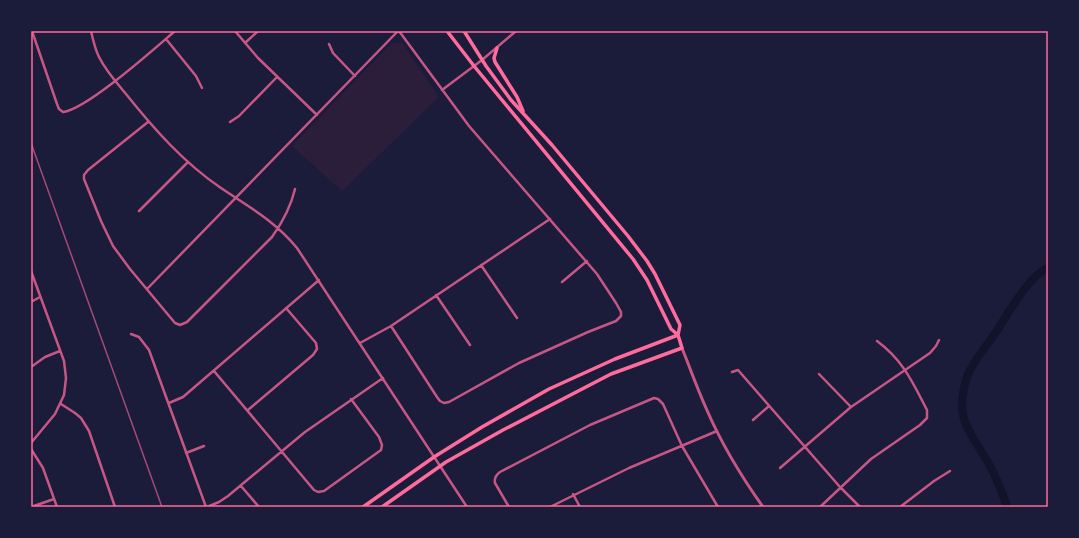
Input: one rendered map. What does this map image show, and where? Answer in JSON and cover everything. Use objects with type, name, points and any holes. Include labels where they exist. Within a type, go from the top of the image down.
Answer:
[{"type":"main road","points":[[447,31],[474,66],[633,259],[647,280],[670,329],[678,335]]},
{"type":"main road","points":[[382,507],[440,466],[503,430],[611,374],[682,348],[678,335],[680,325],[647,261],[552,145],[511,100],[482,60],[464,31]]},
{"type":"main road","points":[[497,48],[494,58],[495,62],[517,98],[524,114]]},
{"type":"main road","points":[[363,507],[434,457],[482,427],[549,389],[615,359],[678,335]]},
{"type":"street","points":[[32,31],[57,104],[63,112],[73,110],[82,104],[115,80],[175,31]]},
{"type":"street","points":[[91,31],[99,57],[108,72],[148,122],[188,162],[221,188],[258,211],[279,228],[297,248],[467,507]]},
{"type":"street","points":[[234,31],[277,77],[317,115]]},
{"type":"street","points":[[245,43],[258,31]]},
{"type":"street","points":[[147,289],[399,31],[469,126],[587,261],[607,288],[621,312],[621,316],[616,321],[519,363],[449,402],[444,403],[437,397],[391,326]]},
{"type":"street","points":[[442,90],[482,60],[516,31]]},
{"type":"street","points":[[166,39],[196,76],[202,88]]},
{"type":"street","points":[[329,44],[333,54],[355,76]]},
{"type":"street","points":[[230,122],[277,77]]},
{"type":"street","points":[[148,122],[84,175],[84,179],[113,246],[121,258],[175,323],[180,325],[187,322],[272,237],[279,228],[289,207],[295,189]]},
{"type":"street","points":[[139,211],[188,162]]},
{"type":"street","points":[[360,342],[391,326],[550,219]]},
{"type":"street","points":[[562,282],[587,261]]},
{"type":"street","points":[[481,265],[517,318]]},
{"type":"street","points":[[31,271],[60,351],[66,378],[64,395],[61,404],[48,424],[31,443]]},
{"type":"street","points":[[169,403],[183,397],[319,280]]},
{"type":"street","points":[[436,295],[470,345]]},
{"type":"street","points":[[31,302],[40,297]]},
{"type":"street","points":[[248,410],[313,355],[317,349],[316,343],[286,308]]},
{"type":"street","points":[[131,334],[139,337],[149,350],[207,507],[224,499],[282,451],[351,399],[383,378]]},
{"type":"street","points":[[780,468],[851,407],[930,353],[939,340]]},
{"type":"street","points":[[820,507],[871,460],[928,418],[927,410],[905,370],[891,352],[877,341]]},
{"type":"street","points":[[682,348],[706,409],[717,431],[742,477],[763,507]]},
{"type":"street","points":[[31,368],[44,357],[60,351]]},
{"type":"street","points":[[732,372],[738,370],[840,487],[860,507]]},
{"type":"street","points":[[214,371],[314,490],[318,492],[324,492],[381,450],[382,445],[379,437],[351,399]]},
{"type":"street","points":[[819,374],[851,407]]},
{"type":"street","points":[[509,507],[495,484],[494,479],[500,472],[590,425],[649,400],[658,398],[663,404],[682,446],[718,507]]},
{"type":"street","points":[[61,404],[81,418],[89,431],[116,507]]},
{"type":"street","points":[[753,420],[769,406]]},
{"type":"street","points":[[550,507],[573,494],[629,468],[717,431]]},
{"type":"street","points":[[186,453],[204,446]]},
{"type":"street","points":[[31,449],[43,468],[57,507]]},
{"type":"street","points":[[900,507],[934,481],[950,471]]},
{"type":"street","points":[[241,486],[259,507]]},
{"type":"street","points":[[573,494],[580,507]]},
{"type":"street","points":[[31,507],[54,499]]},
{"type":"shaded area","points":[[392,43],[402,43],[439,97],[342,191],[293,147],[294,144]]},
{"type":"waterway","points":[[1007,507],[994,473],[966,425],[962,408],[963,391],[968,374],[972,367],[1017,299],[1029,283],[1042,271],[1048,268]]},
{"type":"railway","points":[[31,143],[162,507]]}]
